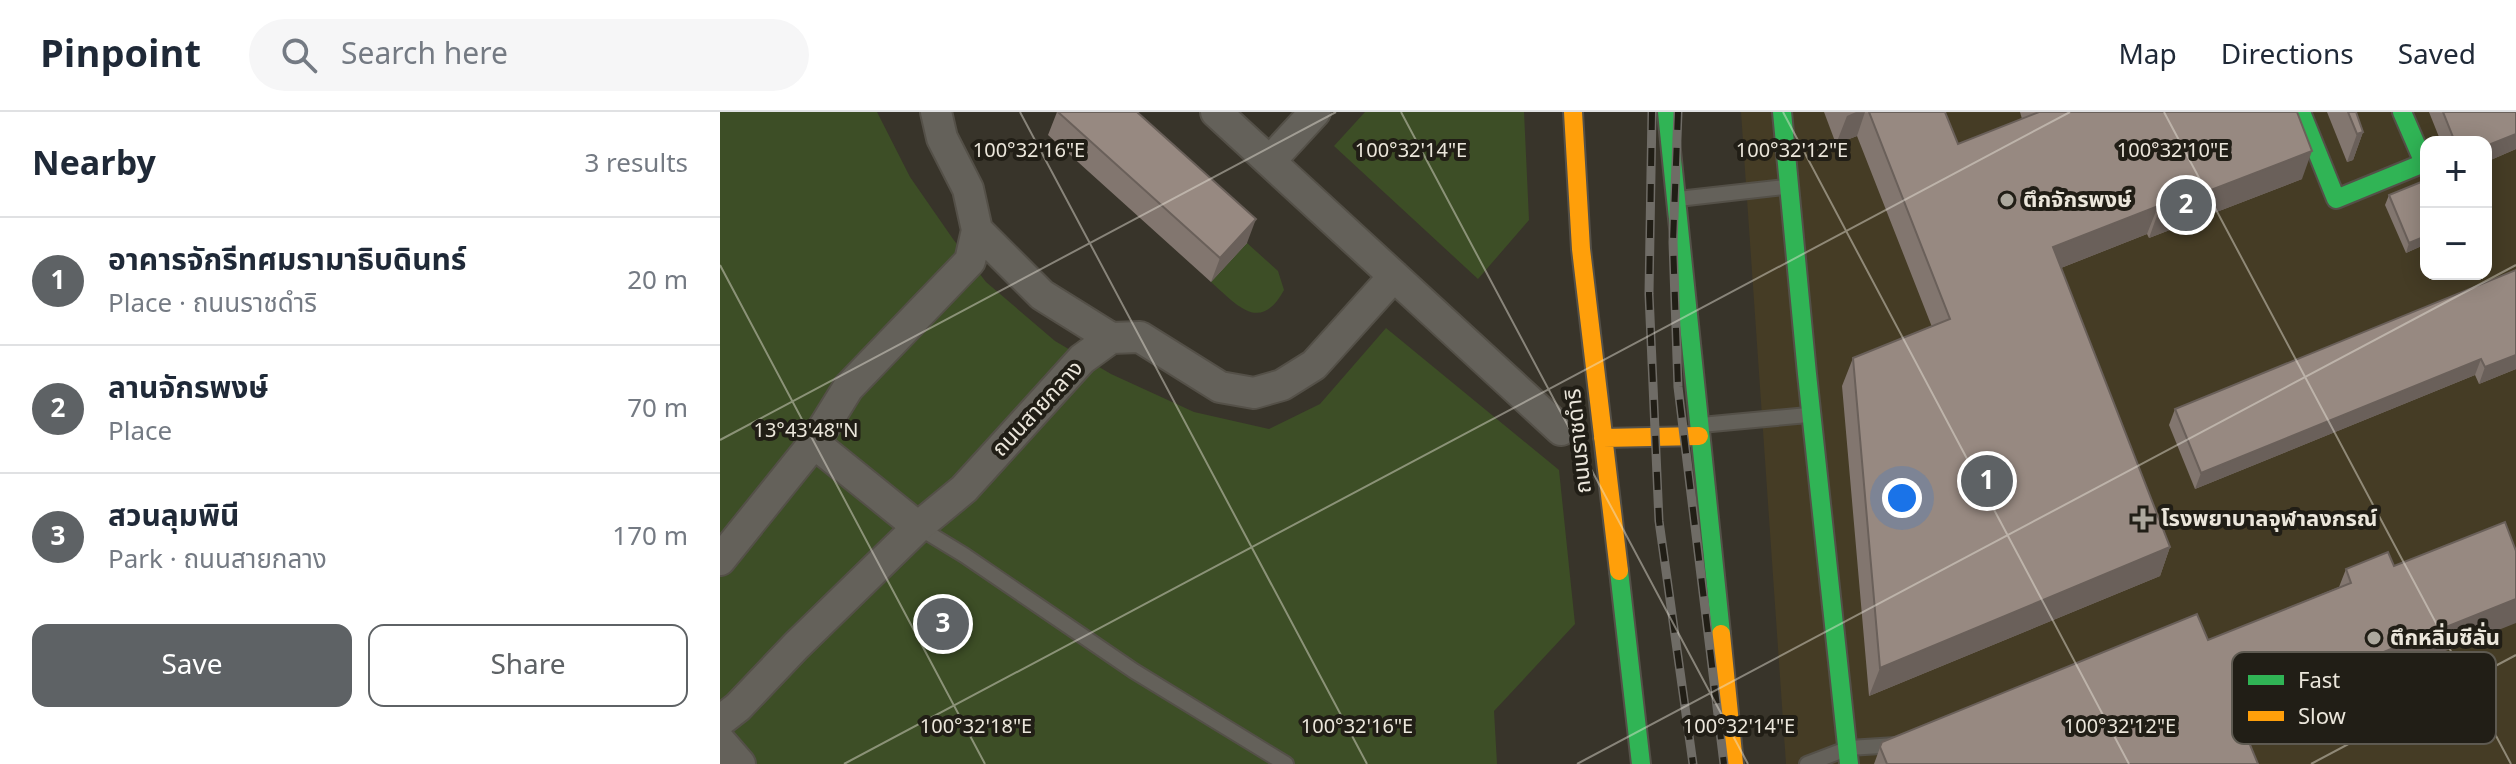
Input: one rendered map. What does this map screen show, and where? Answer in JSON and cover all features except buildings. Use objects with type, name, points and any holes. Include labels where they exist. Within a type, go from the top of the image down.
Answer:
[{"type":"main road","name":"ถนนราชดำริ","points":[[1573,112],[1581,249],[1641,764]]},
{"type":"main road","points":[[1667,112],[1734,764]]},
{"type":"main road","points":[[1782,112],[1849,756]]},
{"type":"main road","points":[[2301,112],[2336,199],[2424,163],[2402,112]]},
{"type":"main road","points":[[1603,438],[1699,430]]},
{"type":"street","points":[[720,560],[814,443],[848,388],[970,261],[977,230],[968,189],[942,138],[936,112]]},
{"type":"street","points":[[1216,112],[1561,430]]},
{"type":"street","points":[[1270,161],[1315,112]]},
{"type":"street","points":[[977,230],[1042,295],[1111,338],[1140,337],[1220,387],[1254,393],[1282,385],[1314,365],[1394,276]]},
{"type":"street","name":"ถนนสายกลาง","points":[[720,721],[738,707],[918,527],[964,489],[1082,359],[1111,338]]},
{"type":"street","points":[[814,443],[918,527]]},
{"type":"street","points":[[720,741],[740,764]]},
{"type":"lane","points":[[1674,200],[1788,186]]},
{"type":"lane","points":[[1699,430],[1812,415]]},
{"type":"lane","points":[[918,527],[1134,671],[1286,764]]},
{"type":"lane","points":[[1807,764],[1892,746],[1906,740]]},
{"type":"shaded area","name":"โรงพยาบาลจุฬาลงกรณ์","points":[[1741,112],[2516,112],[2516,764],[1786,764]]},
{"type":"green space","points":[[720,112],[877,112],[910,177],[986,282],[1055,341],[1111,374],[1194,412],[1269,429],[1320,404],[1386,328],[1559,470],[1575,624],[1494,711],[1497,764],[720,764]]},
{"type":"green space","points":[[1365,112],[1524,112],[1529,220],[1478,279],[1334,146]]},
{"type":"green space","points":[[1247,243],[1278,271],[1284,290],[1266,311],[1257,313],[1239,306],[1211,282]]},
{"type":"railway","points":[[1652,112],[1649,294],[1659,521],[1693,764]]},
{"type":"railway","points":[[1678,112],[1673,242],[1678,387],[1724,764]]},
{"type":"traffic: fast","points":[[1667,112],[1721,634]]},
{"type":"traffic: fast","points":[[1782,112],[1849,764]]},
{"type":"traffic: fast","points":[[2301,112],[2336,199],[2424,163],[2402,112]]},
{"type":"traffic: fast","points":[[1619,571],[1641,764]]},
{"type":"traffic: slow","points":[[1573,112],[1581,249],[1619,571]]},
{"type":"traffic: slow","points":[[1603,438],[1699,436]]},
{"type":"traffic: slow","points":[[1721,634],[1734,764]]},
{"type":"place","name":"ตึกจักรพงษ์","points":[[2007,200]]},
{"type":"place","name":"ลานจักรพงษ์","points":[[2186,205]]},
{"type":"place","name":"อาคารจักรีทศมรามาธิบดินทร์","points":[[1987,481]]},
{"type":"place","name":"โรงพยาบาลจุฬาลงกรณ์","points":[[2143,519]]},
{"type":"place","name":"สวนลุมพินี","points":[[943,624]]},
{"type":"place","name":"ตึกหลิ่มซีลั่น","points":[[2374,638]]}]
